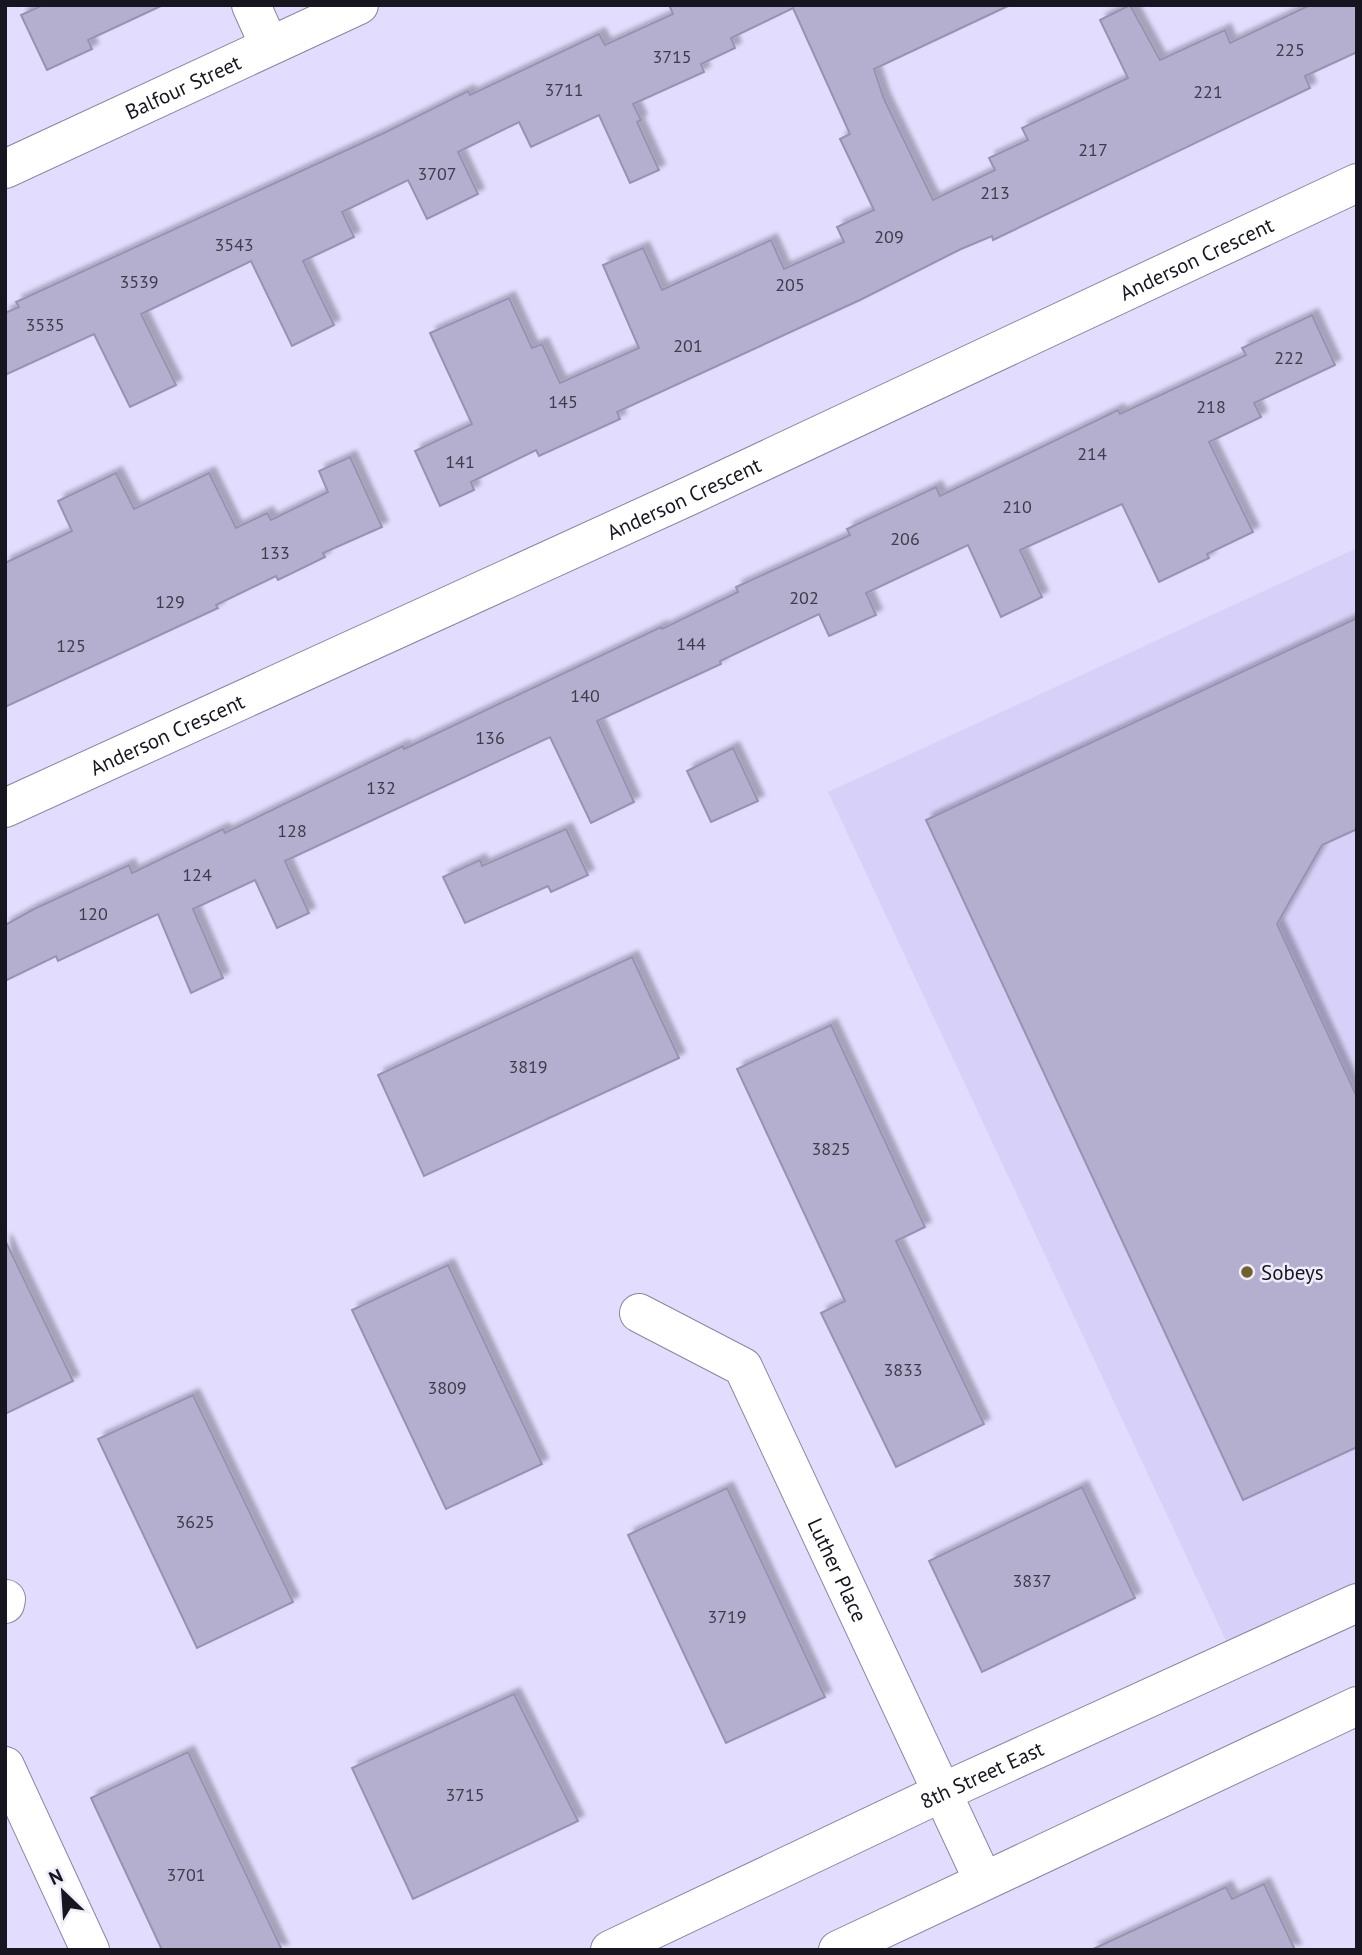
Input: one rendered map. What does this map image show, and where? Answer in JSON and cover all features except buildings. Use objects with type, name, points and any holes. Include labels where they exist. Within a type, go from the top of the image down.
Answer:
[{"type":"street","points":[[251,5],[269,45]]},
{"type":"street","name":"Balfour Street","points":[[5,169],[359,5]]},
{"type":"street","name":"Anderson Crescent","points":[[5,808],[689,496],[1357,183]]},
{"type":"street","name":"Luther Place","points":[[639,1313],[743,1367],[983,1880]]},
{"type":"street","points":[[5,1604],[6,1599]]},
{"type":"street","name":"8th Street East","points":[[610,1950],[943,1792],[1357,1603]]},
{"type":"street","points":[[838,1950],[1357,1706]]},
{"type":"street","points":[[5,1766],[90,1950]]},
{"type":"shaded area","points":[[1357,548],[1357,1603],[1235,1660],[828,792]]},
{"type":"place","name":"Sobeys","points":[[1247,1272]]}]
